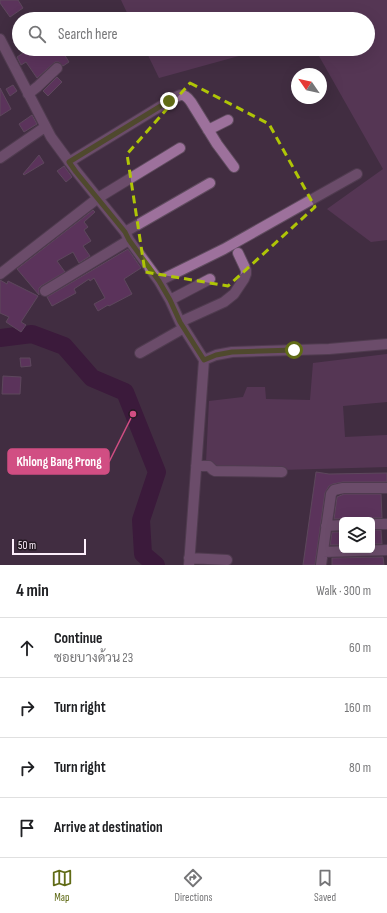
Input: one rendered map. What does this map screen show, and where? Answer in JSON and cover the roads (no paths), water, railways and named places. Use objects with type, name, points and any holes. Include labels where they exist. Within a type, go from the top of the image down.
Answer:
[{"type":"street","points":[[0,39],[45,127],[76,172],[127,236],[159,281],[182,325],[204,360],[189,561],[227,560]]},
{"type":"street","points":[[28,94],[57,68]]},
{"type":"street","points":[[69,162],[177,96],[185,95],[234,167]]},
{"type":"street","points":[[208,130],[228,120]]},
{"type":"street","points":[[0,158],[45,127]]},
{"type":"street","points":[[0,274],[98,198],[180,148]]},
{"type":"street","points":[[159,281],[224,249],[357,174]]},
{"type":"street","points":[[44,291],[210,183]]},
{"type":"street","points":[[140,353],[182,325],[224,302],[234,294],[246,274],[246,270],[238,253]]},
{"type":"street","points":[[170,300],[210,279]]},
{"type":"street","points":[[204,360],[216,355],[232,352],[329,349],[387,344]]},
{"type":"street","points":[[196,466],[209,466],[215,471],[282,472]]},
{"type":"street","points":[[321,565],[331,494],[334,490],[343,488],[387,488]]},
{"type":"street","points":[[375,524],[387,524]]},
{"type":"street","points":[[326,526],[339,525]]},
{"type":"street","points":[[323,552],[387,550]]},
{"type":"waterway","points":[[0,338],[32,334],[64,346],[92,378],[125,392],[157,472],[141,520],[143,554],[156,565]]},
{"type":"place","name":"Khlong Bang Prong","points":[[133,414]]}]
